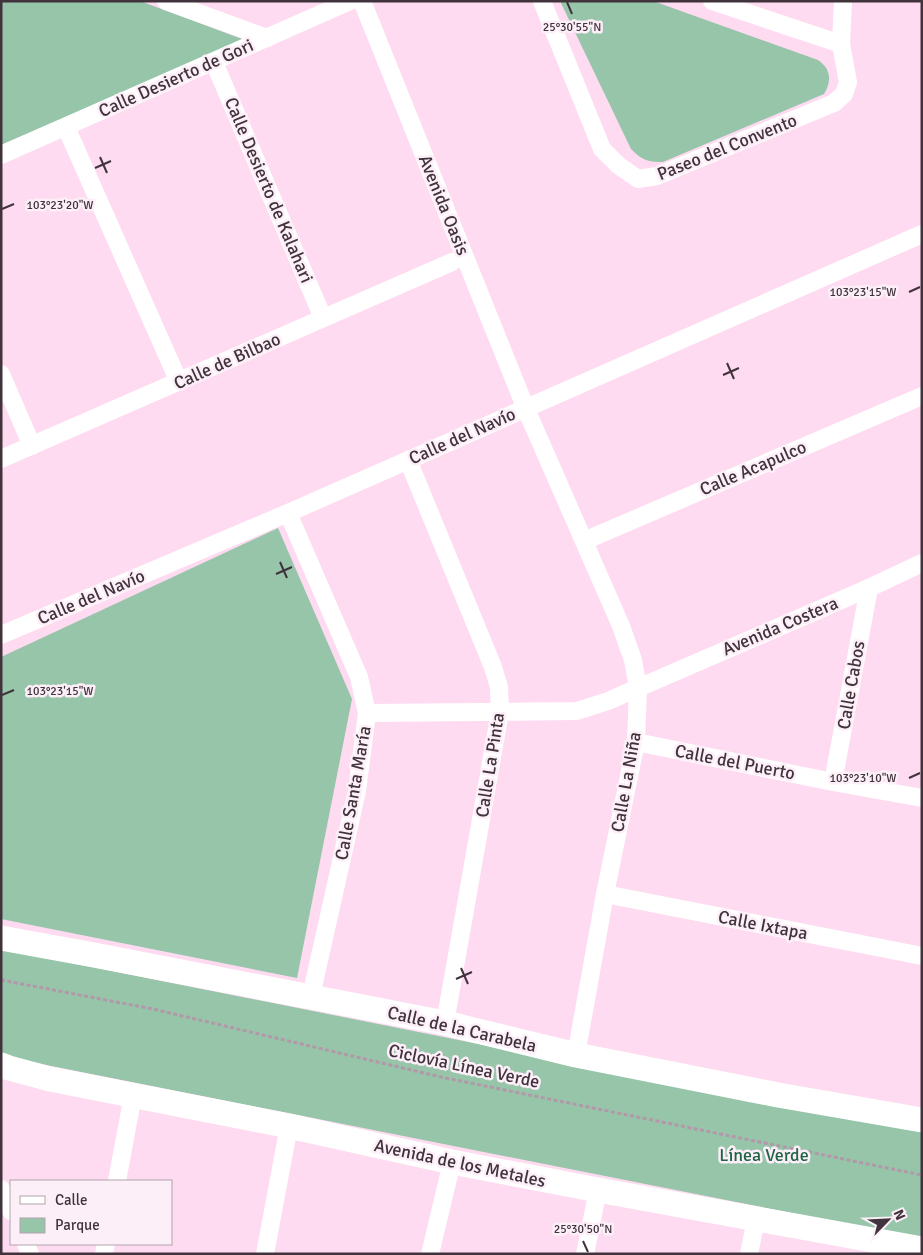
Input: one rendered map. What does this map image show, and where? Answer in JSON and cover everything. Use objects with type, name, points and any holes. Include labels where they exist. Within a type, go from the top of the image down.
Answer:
[{"type":"street","points":[[166,1],[267,38]]},
{"type":"street","name":"Calle Desierto de Gori","points":[[1,155],[350,1]]},
{"type":"street","name":"Avenida Oasis","points":[[362,1],[526,409]]},
{"type":"street","name":"Paseo del Convento","points":[[542,1],[602,149],[618,165],[638,179],[657,176],[834,103],[844,94],[848,82],[841,44],[843,1]]},
{"type":"street","points":[[712,1],[841,44]]},
{"type":"street","name":"Calle Desierto de Kalahari","points":[[214,62],[324,318]]},
{"type":"street","points":[[66,127],[179,382]]},
{"type":"street","name":"Calle del Navío","points":[[1,635],[288,513],[922,234]]},
{"type":"street","name":"Calle de Bilbao","points":[[1,459],[452,262]]},
{"type":"street","points":[[1,374],[32,446]]},
{"type":"street","name":"Calle Acapulco","points":[[584,541],[922,396]]},
{"type":"street","name":"Calle La Niña","points":[[526,409],[621,626],[633,660],[638,688],[636,742],[605,894],[576,1054]]},
{"type":"street","name":"Calle La Pinta","points":[[408,460],[493,667],[499,687],[500,712],[445,1024]]},
{"type":"street","name":"Calle Santa María","points":[[288,513],[359,676],[367,713],[356,791],[311,996]]},
{"type":"street","name":"Avenida Costera","points":[[638,688],[869,588],[922,563]]},
{"type":"street","name":"Calle Cabos","points":[[833,782],[869,588]]},
{"type":"street","points":[[367,713],[577,710],[608,701],[638,688]]},
{"type":"street","name":"Calle del Puerto","points":[[636,742],[922,798]]},
{"type":"street","name":"Calle Ixtapa","points":[[605,894],[922,956]]},
{"type":"street","name":"Calle de la Carabela","points":[[1,938],[311,996],[576,1054],[778,1095],[922,1120]]},
{"type":"street","name":"Avenida de los Metales","points":[[1,1065],[50,1080],[289,1126],[452,1162],[908,1249]]},
{"type":"street","points":[[117,1180],[133,1095]]},
{"type":"street","points":[[265,1254],[289,1126]]},
{"type":"street","points":[[430,1254],[452,1162]]},
{"type":"street","points":[[1,1188],[10,1209]]},
{"type":"street","points":[[585,1254],[598,1190]]},
{"type":"street","points":[[749,1254],[756,1219]]},
{"type":"path","name":"Ciclovía Línea Verde","points":[[1,980],[153,1010],[441,1077],[922,1175]]},
{"type":"green space","points":[[1,1],[140,1],[245,40],[1,145]]},
{"type":"green space","points":[[560,1],[653,1],[818,60],[828,71],[827,89],[824,94],[663,162],[649,161],[638,156],[631,149]]},
{"type":"green space","points":[[278,528],[352,699],[297,978],[1,919],[1,657]]},
{"type":"green space","name":"Línea Verde","points":[[1,949],[922,1132],[922,1239],[1,1056]]}]
